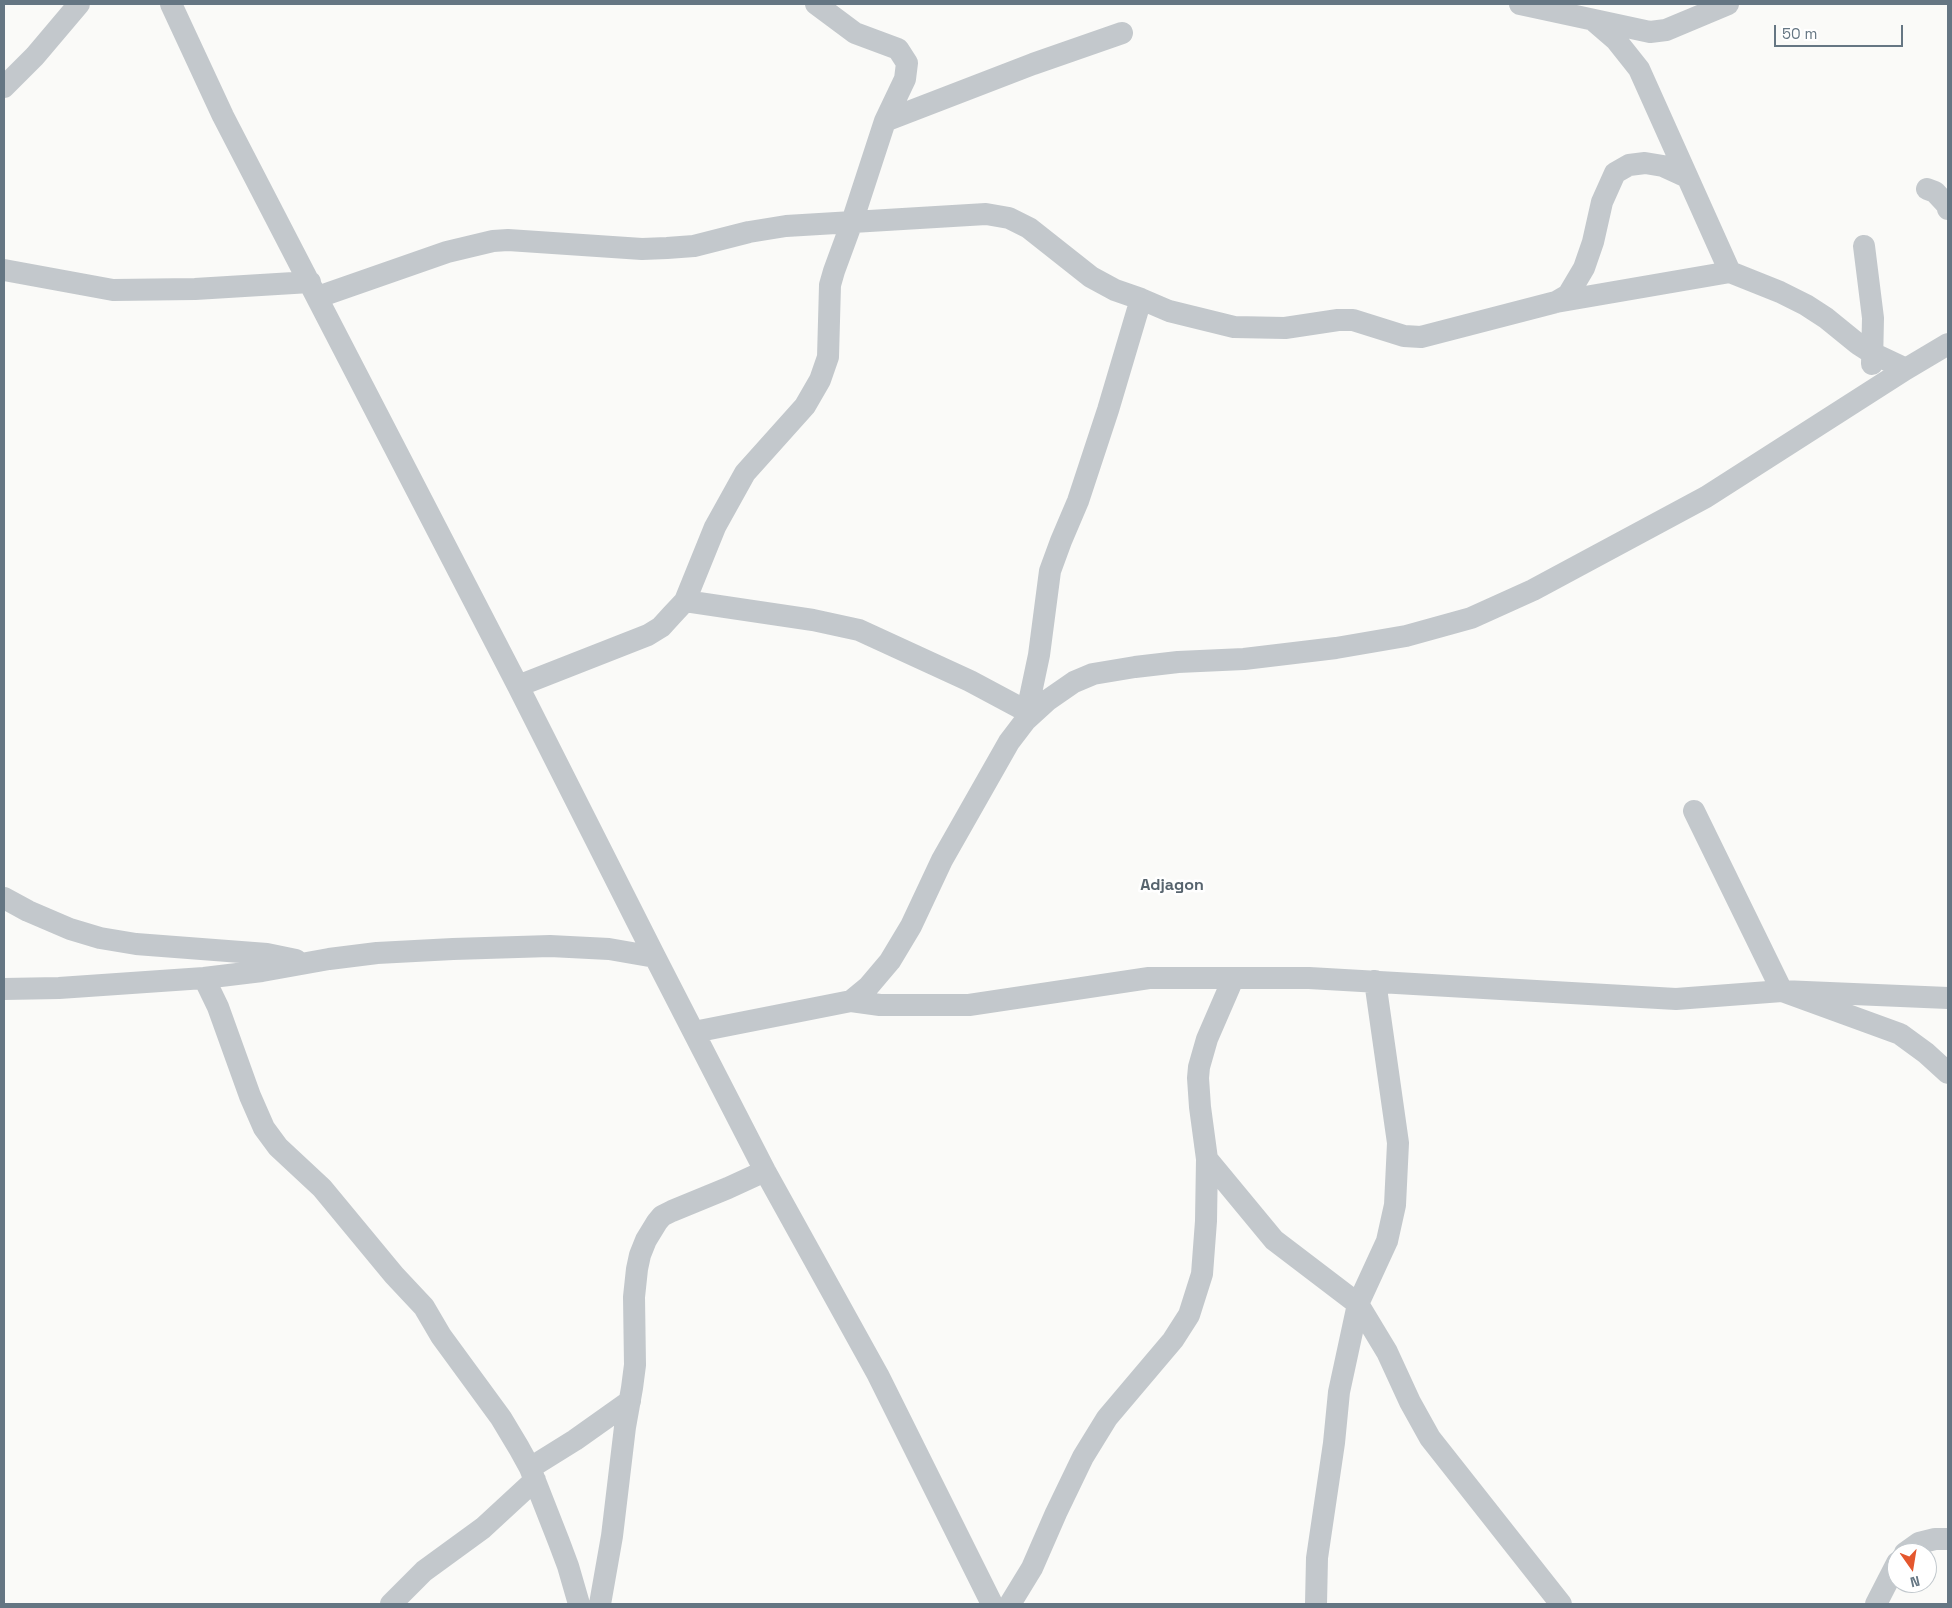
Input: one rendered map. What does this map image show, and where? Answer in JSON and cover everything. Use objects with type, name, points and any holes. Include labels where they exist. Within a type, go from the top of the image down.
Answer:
[{"type":"street","points":[[4,87],[35,56],[79,4]]},
{"type":"street","points":[[518,686],[648,635],[661,627],[685,601],[715,527],[745,473],[805,406],[820,380],[828,357],[830,285],[885,121],[906,79],[907,63],[898,49],[855,33],[816,4]]},
{"type":"street","points":[[1520,4],[1643,31],[1666,30],[1728,4]]},
{"type":"street","points":[[173,5],[223,116],[518,686],[765,1171],[878,1375],[992,1604]]},
{"type":"street","points":[[1594,21],[1616,40],[1639,69],[1730,272]]},
{"type":"street","points":[[885,121],[1033,64],[1122,33]]},
{"type":"street","points":[[1556,302],[1568,295],[1584,268],[1593,242],[1602,202],[1615,173],[1629,165],[1644,163],[1663,166],[1687,177]]},
{"type":"street","points":[[1927,189],[1935,192],[1948,207]]},
{"type":"street","points":[[4,270],[113,290],[314,290],[447,252],[493,241],[516,240],[642,249],[668,248],[694,246],[749,232],[786,226],[986,214],[1009,218],[1029,228],[1048,241],[1091,277],[1114,290],[1169,311],[1234,327],[1285,328],[1338,320],[1353,320],[1404,336],[1421,337],[1556,302],[1730,272],[1780,292],[1806,305],[1872,353],[1906,369]]},
{"type":"street","points":[[1864,246],[1872,298],[1871,392]]},
{"type":"street","points":[[1026,717],[1039,655],[1050,571],[1078,501],[1108,410],[1141,299]]},
{"type":"street","points":[[851,1001],[868,987],[890,961],[911,926],[942,860],[991,770],[1026,717],[1074,682],[1093,674],[1178,662],[1244,659],[1336,648],[1406,636],[1470,618],[1533,590],[1706,497],[1948,344]]},
{"type":"street","points":[[685,601],[813,620],[859,630],[970,681],[1026,717]]},
{"type":"street","points":[[1694,811],[1782,991],[1900,1034],[1926,1053],[1948,1073]]},
{"type":"street","points":[[4,898],[28,911],[70,929],[100,938],[136,944],[267,954],[306,962]]},
{"type":"street","points":[[4,989],[59,988],[204,978],[262,971],[306,962],[377,952],[550,946],[609,949],[655,957]]},
{"type":"street","points":[[204,978],[218,1007],[250,1096],[264,1128],[278,1147],[322,1188],[394,1275],[424,1307],[458,1361],[501,1418],[533,1474],[568,1566],[579,1604]]},
{"type":"street","points":[[694,1032],[851,1001],[880,1005],[968,1005],[1148,978],[1309,978],[1676,999],[1782,991],[1948,998]]},
{"type":"street","points":[[1010,1604],[1032,1568],[1056,1513],[1084,1457],[1103,1426],[1144,1373],[1173,1340],[1189,1315],[1202,1274],[1206,1221],[1208,1159],[1200,1107],[1199,1067],[1207,1039],[1233,979]]},
{"type":"street","points":[[1316,1604],[1317,1558],[1334,1443],[1339,1392],[1358,1304],[1387,1241],[1398,1180],[1398,1143],[1375,981]]},
{"type":"street","points":[[1208,1159],[1274,1240],[1358,1304],[1387,1352],[1410,1402],[1430,1438],[1561,1604]]},
{"type":"street","points":[[600,1604],[612,1536],[635,1365],[634,1297],[637,1269],[643,1248],[653,1228],[662,1216],[765,1171]]},
{"type":"street","points":[[391,1604],[424,1571],[484,1528],[533,1474],[575,1440],[630,1401]]},
{"type":"street","points":[[1920,1543],[1935,1539],[1948,1539]]},
{"type":"street","points":[[1876,1604],[1887,1583]]},
{"type":"district","name":"Adjagon","points":[[1172,886]]}]
